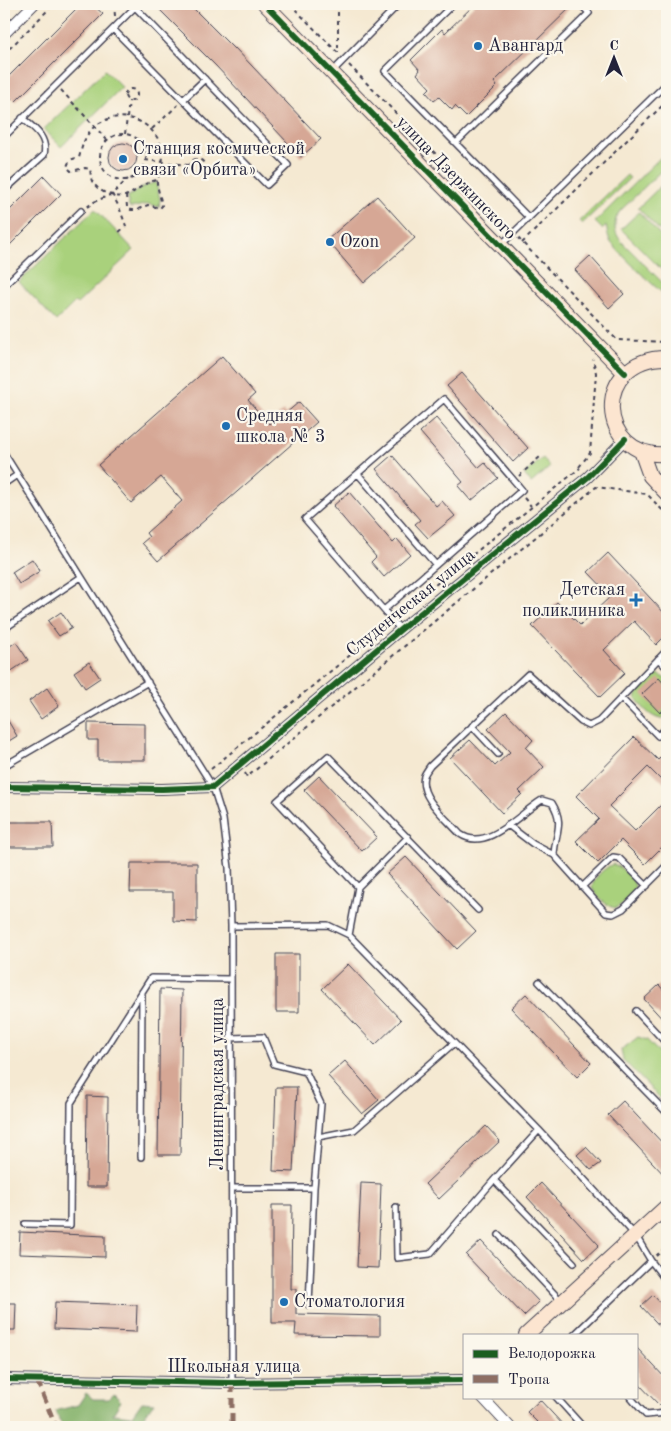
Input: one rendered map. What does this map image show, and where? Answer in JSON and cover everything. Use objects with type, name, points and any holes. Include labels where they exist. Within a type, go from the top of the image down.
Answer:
[{"type":"street","points":[[4,34],[34,4]]},
{"type":"street","name":"улица Дзержинского","points":[[265,4],[625,373]]},
{"type":"street","points":[[667,358],[654,358],[640,362],[625,373],[619,381],[612,402],[615,424],[625,439],[641,451],[656,455],[667,454]]},
{"type":"street","name":"Студенческая улица","points":[[213,787],[400,630],[588,477],[625,439]]},
{"type":"street","points":[[641,451],[650,476],[667,494]]},
{"type":"street","points":[[4,787],[162,789],[213,787]]},
{"type":"street","points":[[527,1334],[667,1206]]},
{"type":"street","name":"Школьная улица","points":[[4,1379],[232,1383],[463,1380]]},
{"type":"street","points":[[483,1398],[510,1427]]},
{"type":"lane","points":[[332,72],[399,4]]},
{"type":"lane","points":[[453,4],[384,71],[529,218]]},
{"type":"lane","points":[[456,143],[589,13],[580,4]]},
{"type":"lane","points":[[4,136],[135,7],[288,165],[266,186],[113,29]]},
{"type":"lane","points":[[183,100],[205,80]]},
{"type":"lane","points":[[500,246],[667,83]]},
{"type":"lane","points":[[4,191],[44,154],[45,147],[38,131],[22,118]]},
{"type":"lane","points":[[4,286],[81,211]]},
{"type":"lane","points":[[384,610],[522,490],[444,400],[305,519],[400,630]]},
{"type":"lane","name":"Ленинградская улица","points":[[4,453],[213,787],[223,819],[229,868],[231,926],[232,1383]]},
{"type":"lane","points":[[358,474],[436,565]]},
{"type":"lane","points":[[4,484],[18,475]]},
{"type":"lane","points":[[4,629],[81,577]]},
{"type":"lane","points":[[554,855],[554,844],[560,821],[552,803],[542,800],[508,825],[484,838],[476,840],[467,839],[460,834],[426,797],[424,776],[430,766],[528,674],[580,722],[589,726],[599,721],[667,650]]},
{"type":"lane","points":[[658,659],[667,668]]},
{"type":"lane","points":[[4,766],[148,682]]},
{"type":"lane","points":[[621,698],[658,736],[667,727]]},
{"type":"lane","points":[[472,726],[498,754]]},
{"type":"lane","points":[[358,887],[278,801],[328,756],[478,910]]},
{"type":"lane","points":[[508,825],[533,844],[554,855],[606,913],[614,914],[623,909],[667,865]]},
{"type":"lane","points":[[349,935],[358,887],[408,837]]},
{"type":"lane","points":[[582,887],[613,857],[619,858],[647,886]]},
{"type":"lane","points":[[231,926],[328,925],[349,935],[539,1130],[636,1236],[651,1261],[667,1282]]},
{"type":"lane","points":[[25,1224],[70,1225],[71,1103],[151,978],[231,979]]},
{"type":"lane","points":[[539,982],[667,1113]]},
{"type":"lane","points":[[141,1157],[142,992]]},
{"type":"lane","points":[[636,1011],[667,1044]]},
{"type":"lane","points":[[230,1038],[263,1037],[274,1064],[306,1072],[321,1104],[314,1188],[309,1305]]},
{"type":"lane","points":[[318,1137],[354,1130],[454,1043]]},
{"type":"lane","points":[[396,1207],[398,1258],[430,1254],[539,1130]]},
{"type":"lane","points":[[494,1180],[574,1263]]},
{"type":"lane","points":[[232,1188],[314,1188]]},
{"type":"lane","points":[[499,1235],[562,1302]]},
{"type":"lane","points":[[575,1334],[651,1261]]},
{"type":"lane","points":[[557,1398],[583,1427]]},
{"type":"lane","points":[[631,1398],[646,1414],[667,1413]]},
{"type":"path","points":[[4,12],[12,4]]},
{"type":"path","points":[[4,54],[54,4]]},
{"type":"path","points":[[290,4],[617,340],[667,342]]},
{"type":"path","points":[[338,4],[338,53]]},
{"type":"path","points":[[56,85],[107,140]]},
{"type":"path","points":[[132,90],[136,93],[136,98],[129,101],[125,98],[125,93],[132,90]]},
{"type":"path","points":[[152,130],[183,100]]},
{"type":"path","points":[[125,134],[129,101]]},
{"type":"path","points":[[522,243],[667,101]]},
{"type":"path","points":[[126,196],[127,207],[131,210],[148,205],[160,208],[162,206],[157,180],[163,162],[161,146],[152,130],[144,123],[127,117],[114,117],[104,121],[95,126],[83,143],[79,158],[74,158],[67,167],[71,171],[85,168],[90,169],[94,184],[103,192],[112,194],[126,196],[151,181],[157,180]]},
{"type":"path","points":[[125,134],[133,136],[139,141],[144,148],[145,160],[141,171],[136,176],[120,180],[112,178],[106,173],[102,166],[100,150],[107,140],[117,135],[125,134]]},
{"type":"path","points":[[197,158],[203,161],[205,168],[202,173],[195,175],[190,171],[189,165],[191,161],[197,158]]},
{"type":"path","points":[[145,160],[189,165]]},
{"type":"path","points":[[81,211],[94,202],[112,194],[128,179]]},
{"type":"path","points":[[112,194],[119,206],[126,226],[118,233]]},
{"type":"path","points":[[205,774],[579,467],[590,453],[596,373],[595,362],[591,356]]},
{"type":"path","points":[[514,480],[541,456]]},
{"type":"path","points":[[579,467],[596,487],[647,494],[667,515]]},
{"type":"path","points":[[229,754],[247,777],[596,487]]},
{"type":"path","points":[[520,493],[531,506]]},
{"type":"path","points":[[651,1261],[667,1246]]},
{"type":"green space","points":[[105,70],[122,87],[61,147],[44,129]]},
{"type":"green space","points":[[667,151],[667,165],[620,211],[616,218],[615,226],[616,234],[621,241],[667,287],[667,296],[614,246],[610,241],[606,225],[602,229],[595,222]]},
{"type":"green space","points":[[627,175],[630,178],[582,224],[579,221]]},
{"type":"green space","points":[[667,180],[667,238],[638,208]]},
{"type":"green space","points":[[156,182],[160,199],[159,207],[148,204],[129,207],[127,197],[145,186]]},
{"type":"green space","points":[[95,209],[134,250],[77,304],[75,302],[56,321],[19,282]]},
{"type":"green space","points":[[639,212],[666,241],[667,275],[621,229]]},
{"type":"green space","points":[[543,458],[550,467],[531,483],[524,474]]},
{"type":"green space","points":[[658,674],[667,680],[667,714],[661,719],[650,714],[636,698],[644,684]]},
{"type":"green space","points":[[613,864],[629,875],[635,885],[635,890],[630,898],[616,908],[599,898],[592,888],[594,881],[600,874]]},
{"type":"green space","points":[[638,1037],[647,1040],[667,1061],[667,1105],[623,1060],[621,1050]]},
{"type":"green space","points":[[86,1393],[93,1399],[109,1399],[114,1394],[121,1401],[113,1414],[132,1416],[142,1402],[154,1403],[140,1421],[144,1427],[63,1427],[55,1411],[78,1405]]},
{"type":"building","points":[[81,4],[92,4],[103,14],[15,102],[4,91],[4,81]]},
{"type":"building","points":[[154,4],[189,4],[235,48],[321,139],[301,157],[216,66]]},
{"type":"building","name":"Авангард","points":[[475,4],[574,4],[494,82],[497,86],[466,117],[455,106],[452,110],[439,97],[434,101],[426,92],[430,88],[417,74],[420,70],[411,60],[442,29],[445,33]]},
{"type":"building","name":"Станция космической связи «Орбита»","points":[[123,143],[133,147],[137,157],[133,167],[123,171],[113,167],[109,157],[113,147]]},
{"type":"building","points":[[44,176],[61,194],[4,251],[4,216]]},
{"type":"building","points":[[377,196],[415,238],[364,283],[327,240]]},
{"type":"building","points":[[590,256],[624,294],[609,308],[575,270]]},
{"type":"building","points":[[222,356],[255,394],[248,400],[269,424],[283,411],[285,414],[299,402],[317,422],[158,561],[142,543],[149,537],[146,533],[182,501],[161,477],[131,503],[98,465]]},
{"type":"building","points":[[462,373],[528,448],[513,462],[447,386]]},
{"type":"building","points":[[436,418],[479,468],[485,463],[498,478],[471,501],[458,486],[463,482],[420,432]]},
{"type":"building","points":[[392,455],[436,506],[442,501],[455,516],[428,538],[415,524],[420,520],[376,469]]},
{"type":"building","points":[[349,492],[393,543],[397,539],[410,554],[384,577],[371,562],[376,557],[333,506]]},
{"type":"building","points":[[608,553],[667,616],[667,634],[656,645],[634,621],[604,650],[625,673],[600,697],[532,626],[557,602],[580,625],[611,596],[588,572]]},
{"type":"building","points":[[32,559],[40,571],[19,584],[12,572]]},
{"type":"building","points":[[61,612],[72,628],[59,636],[48,621]]},
{"type":"building","points":[[16,642],[28,660],[10,672],[4,663],[4,650]]},
{"type":"building","points":[[89,662],[100,678],[85,688],[74,672]]},
{"type":"building","points":[[659,678],[667,687],[667,706],[660,713],[642,694]]},
{"type":"building","points":[[47,688],[59,706],[41,719],[29,701]]},
{"type":"building","points":[[506,712],[533,740],[526,748],[544,767],[519,791],[522,794],[502,813],[450,758],[470,740],[495,766],[510,752],[488,729]]},
{"type":"building","points":[[4,714],[17,736],[4,744]]},
{"type":"building","points":[[88,723],[145,724],[145,760],[98,760],[98,740],[88,740]]},
{"type":"building","points":[[634,737],[658,760],[667,751],[667,786],[648,767],[609,806],[635,831],[667,799],[667,842],[645,864],[621,840],[598,863],[576,841],[599,819],[576,796]]},
{"type":"building","points":[[319,776],[377,837],[362,851],[304,790]]},
{"type":"building","points":[[9,822],[52,822],[53,847],[9,847]]},
{"type":"building","points":[[406,857],[476,931],[457,949],[387,874]]},
{"type":"building","points":[[131,863],[197,863],[197,922],[173,921],[173,892],[130,892]]},
{"type":"building","points":[[276,954],[299,954],[299,1012],[276,1012]]},
{"type":"building","points":[[348,964],[401,1020],[375,1045],[322,989]]},
{"type":"building","points":[[659,985],[667,994],[667,1024],[644,999]]},
{"type":"building","points":[[160,989],[182,990],[180,1155],[158,1155]]},
{"type":"building","points":[[526,994],[591,1063],[577,1077],[511,1008]]},
{"type":"building","points":[[345,1061],[379,1100],[362,1114],[328,1076]]},
{"type":"building","points":[[276,1087],[297,1087],[293,1172],[273,1171]]},
{"type":"building","points":[[87,1096],[108,1097],[107,1187],[86,1187]]},
{"type":"building","points":[[623,1101],[667,1148],[667,1178],[608,1115]]},
{"type":"building","points":[[486,1126],[500,1141],[439,1199],[425,1184]]},
{"type":"building","points":[[586,1147],[601,1163],[591,1170],[577,1155]]},
{"type":"building","points":[[361,1183],[381,1184],[378,1268],[357,1267]]},
{"type":"building","points":[[541,1183],[599,1245],[584,1259],[527,1197]]},
{"type":"building","points":[[272,1205],[292,1205],[291,1289],[296,1289],[296,1314],[380,1316],[380,1336],[295,1335],[296,1323],[272,1323]]},
{"type":"building","points":[[20,1232],[105,1236],[105,1257],[19,1254]]},
{"type":"building","points":[[481,1241],[539,1302],[524,1316],[466,1255]]},
{"type":"building","points":[[653,1295],[667,1310],[667,1334],[641,1306]]},
{"type":"building","points":[[55,1302],[137,1305],[136,1332],[54,1329]]},
{"type":"building","points":[[4,1303],[16,1303],[15,1330],[4,1330]]},
{"type":"building","points":[[638,1349],[667,1380],[667,1399],[660,1406],[638,1383]]},
{"type":"building","points":[[540,1400],[565,1427],[542,1427],[527,1412]]},
{"type":"marked path","points":[[37,1380],[56,1427]]},
{"type":"marked path","points":[[232,1383],[232,1427]]},
{"type":"cycle path","points":[[265,4],[625,373]]},
{"type":"cycle path","points":[[4,787],[162,789],[213,787],[400,630],[588,477],[625,439]]},
{"type":"cycle path","points":[[4,1379],[232,1383],[463,1380]]},
{"type":"place","name":"Авангард","points":[[478,46]]},
{"type":"place","name":"Станция космической связи «Орбита»","points":[[123,159]]},
{"type":"place","name":"Ozon","points":[[330,242]]},
{"type":"place","name":"Средняя школа № 3","points":[[226,426]]},
{"type":"place","name":"Детская поликлиника","points":[[636,600]]},
{"type":"place","name":"Стоматология","points":[[284,1302]]}]
